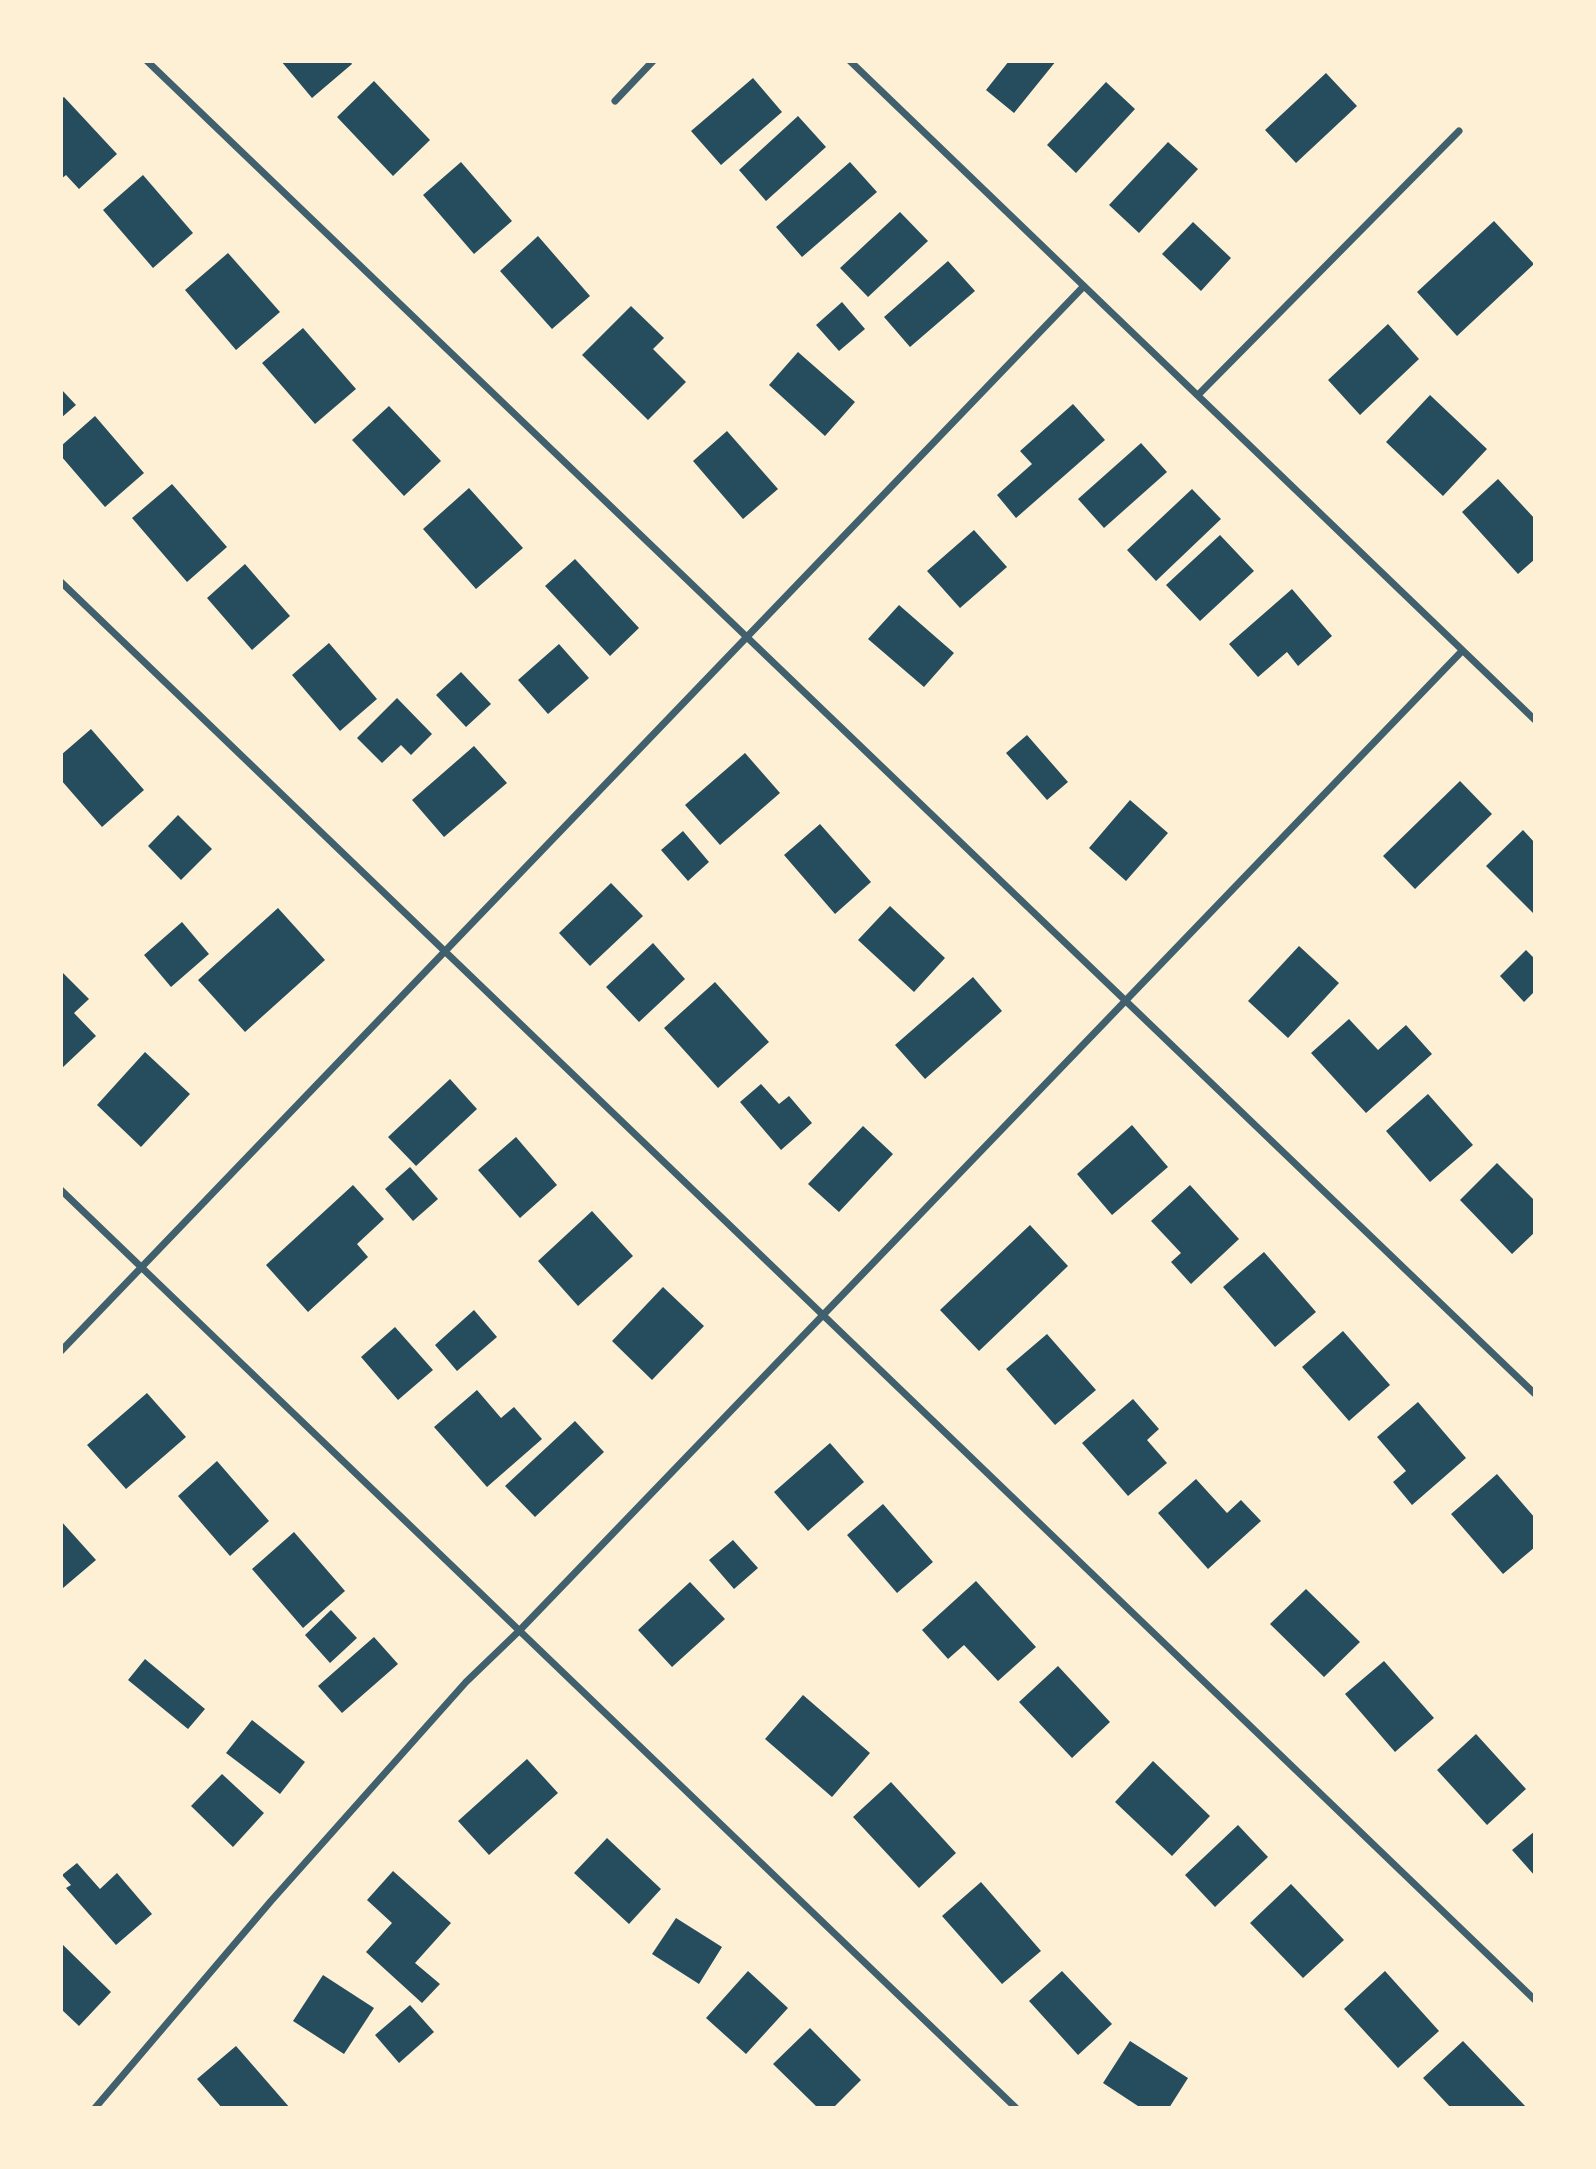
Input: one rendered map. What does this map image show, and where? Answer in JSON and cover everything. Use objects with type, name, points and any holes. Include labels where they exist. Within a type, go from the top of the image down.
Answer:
[{"type":"street","points":[[147,61],[1535,1394]]},
{"type":"street","points":[[615,100],[653,61]]},
{"type":"street","points":[[850,61],[1535,720]]},
{"type":"street","points":[[1198,395],[1459,131]]},
{"type":"street","points":[[61,1351],[1084,286]]},
{"type":"street","points":[[61,582],[1535,2000]]},
{"type":"street","points":[[95,2108],[308,1859],[466,1682],[519,1631],[1462,651]]},
{"type":"street","points":[[61,1190],[1016,2108]]},
{"type":"building","points":[[281,61],[350,61],[352,64],[312,98]]},
{"type":"building","points":[[1009,61],[1056,61],[1014,113],[986,90]]},
{"type":"building","points":[[1326,73],[1357,106],[1296,163],[1265,130]]},
{"type":"building","points":[[753,78],[782,112],[721,165],[691,131]]},
{"type":"building","points":[[374,81],[430,140],[393,176],[337,117]]},
{"type":"building","points":[[1106,82],[1135,109],[1076,173],[1047,145]]},
{"type":"building","points":[[64,97],[117,154],[79,189],[66,175],[61,179],[61,99]]},
{"type":"building","points":[[798,116],[826,147],[766,201],[739,170]]},
{"type":"building","points":[[1168,142],[1198,169],[1139,233],[1109,205]]},
{"type":"building","points":[[461,162],[512,221],[474,254],[423,195]]},
{"type":"building","points":[[850,162],[877,192],[802,257],[776,227]]},
{"type":"building","points":[[143,175],[193,233],[153,268],[103,210]]},
{"type":"building","points":[[900,212],[928,241],[868,297],[840,268]]},
{"type":"building","points":[[1494,221],[1534,264],[1457,336],[1417,292]]},
{"type":"building","points":[[1193,222],[1231,258],[1201,291],[1162,254]]},
{"type":"building","points":[[538,236],[590,296],[552,329],[500,271]]},
{"type":"building","points":[[228,253],[280,312],[236,350],[185,290]]},
{"type":"building","points":[[948,261],[975,291],[910,347],[884,317]]},
{"type":"building","points":[[842,302],[865,329],[839,351],[816,325]]},
{"type":"building","points":[[631,306],[664,338],[653,349],[686,382],[648,420],[582,355]]},
{"type":"building","points":[[1388,324],[1419,359],[1360,415],[1328,380]]},
{"type":"building","points":[[303,328],[356,389],[315,424],[262,363]]},
{"type":"building","points":[[798,352],[855,402],[825,436],[769,385]]},
{"type":"building","points":[[61,389],[76,405],[61,418]]},
{"type":"building","points":[[1430,395],[1487,449],[1443,496],[1386,442]]},
{"type":"building","points":[[1073,404],[1105,440],[1016,518],[997,495],[1032,464],[1020,451]]},
{"type":"building","points":[[389,406],[441,461],[404,496],[352,440]]},
{"type":"building","points":[[95,416],[144,473],[105,507],[61,456],[61,446]]},
{"type":"building","points":[[727,431],[778,489],[743,519],[693,461]]},
{"type":"building","points":[[1141,443],[1167,472],[1104,528],[1078,499]]},
{"type":"building","points":[[1498,479],[1535,519],[1535,559],[1518,574],[1462,512]]},
{"type":"building","points":[[172,484],[227,547],[187,582],[132,518]]},
{"type":"building","points":[[469,488],[523,548],[476,589],[423,529]]},
{"type":"building","points":[[1192,489],[1221,519],[1156,581],[1127,550]]},
{"type":"building","points":[[974,530],[1007,567],[960,608],[927,571]]},
{"type":"building","points":[[1220,535],[1254,571],[1200,621],[1166,585]]},
{"type":"building","points":[[575,559],[639,628],[610,656],[545,586]]},
{"type":"building","points":[[245,564],[290,616],[252,650],[207,598]]},
{"type":"building","points":[[1292,589],[1332,636],[1298,666],[1287,652],[1258,677],[1229,644]]},
{"type":"building","points":[[899,605],[954,653],[924,687],[868,639]]},
{"type":"building","points":[[329,643],[377,699],[340,731],[292,675]]},
{"type":"building","points":[[559,644],[589,678],[548,714],[518,680]]},
{"type":"building","points":[[461,672],[491,704],[466,727],[436,695]]},
{"type":"building","points":[[397,698],[432,734],[411,755],[401,745],[382,763],[357,738]]},
{"type":"building","points":[[91,729],[144,790],[102,827],[61,780],[61,755]]},
{"type":"building","points":[[1027,735],[1068,782],[1047,800],[1006,753]]},
{"type":"building","points":[[474,746],[507,783],[444,837],[412,800]]},
{"type":"building","points":[[745,753],[780,793],[720,845],[685,805]]},
{"type":"building","points":[[1460,781],[1492,814],[1415,889],[1383,856]]},
{"type":"building","points":[[1130,800],[1168,833],[1126,881],[1089,848]]},
{"type":"building","points":[[178,815],[212,849],[181,880],[148,846]]},
{"type":"building","points":[[820,824],[871,882],[835,914],[784,855]]},
{"type":"building","points":[[1523,830],[1535,843],[1533,913],[1486,866]]},
{"type":"building","points":[[683,831],[709,862],[688,881],[661,850]]},
{"type":"building","points":[[611,883],[643,916],[590,966],[559,933]]},
{"type":"building","points":[[890,906],[945,958],[914,992],[858,940]]},
{"type":"building","points":[[278,908],[325,960],[245,1032],[198,980]]},
{"type":"building","points":[[182,922],[209,954],[171,987],[144,955]]},
{"type":"building","points":[[653,943],[685,979],[639,1022],[606,987]]},
{"type":"building","points":[[1299,946],[1339,983],[1288,1038],[1248,1001]]},
{"type":"building","points":[[1526,950],[1535,959],[1535,991],[1524,1002],[1500,976]]},
{"type":"building","points":[[61,971],[89,999],[74,1013],[96,1036],[61,1069]]},
{"type":"building","points":[[973,977],[1002,1011],[925,1079],[895,1045]]},
{"type":"building","points":[[715,982],[769,1042],[718,1088],[664,1028]]},
{"type":"building","points":[[1349,1019],[1378,1050],[1406,1025],[1432,1054],[1366,1113],[1311,1053]]},
{"type":"building","points":[[145,1052],[190,1094],[141,1147],[97,1105]]},
{"type":"building","points":[[450,1079],[477,1109],[416,1166],[388,1137]]},
{"type":"building","points":[[761,1084],[779,1104],[789,1096],[812,1123],[781,1150],[740,1102]]},
{"type":"building","points":[[1428,1094],[1473,1145],[1430,1182],[1386,1131]]},
{"type":"building","points":[[1132,1125],[1168,1167],[1112,1215],[1077,1174]]},
{"type":"building","points":[[863,1126],[893,1154],[839,1212],[808,1184]]},
{"type":"building","points":[[516,1137],[557,1185],[520,1218],[478,1170]]},
{"type":"building","points":[[1497,1163],[1535,1201],[1535,1232],[1512,1254],[1460,1200]]},
{"type":"building","points":[[410,1167],[438,1199],[413,1221],[385,1189]]},
{"type":"building","points":[[353,1185],[384,1219],[357,1244],[368,1257],[308,1312],[266,1265]]},
{"type":"building","points":[[1190,1185],[1239,1239],[1191,1284],[1171,1262],[1181,1253],[1151,1221]]},
{"type":"building","points":[[592,1211],[633,1256],[578,1306],[538,1261]]},
{"type":"building","points":[[1030,1225],[1068,1266],[979,1351],[940,1310]]},
{"type":"building","points":[[1264,1252],[1316,1312],[1275,1347],[1223,1287]]},
{"type":"building","points":[[663,1287],[704,1326],[652,1380],[612,1341]]},
{"type":"building","points":[[474,1310],[497,1337],[457,1371],[435,1345]]},
{"type":"building","points":[[395,1327],[433,1370],[398,1400],[361,1357]]},
{"type":"building","points":[[1343,1331],[1390,1385],[1349,1421],[1302,1367]]},
{"type":"building","points":[[1047,1334],[1096,1390],[1055,1425],[1006,1369]]},
{"type":"building","points":[[477,1390],[501,1418],[514,1407],[542,1439],[487,1487],[434,1427]]},
{"type":"building","points":[[147,1393],[186,1437],[126,1489],[87,1445]]},
{"type":"building","points":[[1133,1399],[1159,1429],[1147,1440],[1167,1463],[1128,1496],[1082,1443]]},
{"type":"building","points":[[1418,1402],[1466,1458],[1412,1505],[1393,1482],[1406,1471],[1377,1437]]},
{"type":"building","points":[[575,1421],[604,1452],[535,1517],[505,1486]]},
{"type":"building","points":[[830,1443],[864,1482],[808,1531],[774,1492]]},
{"type":"building","points":[[217,1461],[269,1521],[230,1556],[178,1496]]},
{"type":"building","points":[[1497,1474],[1535,1518],[1535,1547],[1503,1574],[1451,1514]]},
{"type":"building","points":[[1196,1479],[1227,1513],[1241,1500],[1261,1521],[1208,1569],[1158,1513]]},
{"type":"building","points":[[883,1504],[933,1562],[897,1593],[847,1535]]},
{"type":"building","points":[[61,1521],[96,1560],[63,1588],[61,1587]]},
{"type":"building","points":[[294,1532],[345,1591],[303,1628],[252,1569]]},
{"type":"building","points":[[733,1540],[758,1568],[734,1589],[709,1560]]},
{"type":"building","points":[[976,1581],[1036,1647],[998,1681],[964,1645],[948,1659],[922,1630]]},
{"type":"building","points":[[690,1582],[725,1619],[672,1667],[638,1630]]},
{"type":"building","points":[[1306,1589],[1360,1642],[1324,1677],[1270,1624]]},
{"type":"building","points":[[331,1610],[357,1638],[330,1663],[305,1635]]},
{"type":"building","points":[[374,1637],[398,1664],[342,1713],[318,1686]]},
{"type":"building","points":[[145,1659],[205,1709],[188,1729],[128,1680]]},
{"type":"building","points":[[1384,1661],[1434,1718],[1395,1752],[1345,1694]]},
{"type":"building","points":[[1058,1666],[1110,1722],[1072,1758],[1019,1702]]},
{"type":"building","points":[[803,1695],[870,1753],[832,1797],[765,1739]]},
{"type":"building","points":[[252,1720],[305,1762],[280,1794],[226,1753]]},
{"type":"building","points":[[1476,1734],[1526,1789],[1487,1825],[1437,1770]]},
{"type":"building","points":[[527,1759],[558,1793],[489,1855],[458,1821]]},
{"type":"building","points":[[1153,1761],[1210,1816],[1172,1856],[1115,1802]]},
{"type":"building","points":[[222,1774],[264,1813],[233,1847],[191,1806]]},
{"type":"building","points":[[891,1782],[956,1853],[919,1888],[853,1817]]},
{"type":"building","points":[[1238,1825],[1268,1857],[1215,1907],[1185,1875]]},
{"type":"building","points":[[1535,1831],[1535,1876],[1512,1850]]},
{"type":"building","points":[[607,1838],[661,1889],[629,1924],[574,1873]]},
{"type":"building","points":[[77,1863],[100,1889],[117,1873],[152,1914],[116,1945],[66,1888],[71,1885],[62,1875]]},
{"type":"building","points":[[393,1871],[451,1923],[415,1963],[440,1984],[422,2003],[366,1952],[392,1923],[367,1900]]},
{"type":"building","points":[[981,1882],[1041,1951],[1002,1984],[942,1916]]},
{"type":"building","points":[[1291,1884],[1344,1940],[1303,1978],[1250,1923]]},
{"type":"building","points":[[676,1918],[722,1947],[699,1984],[652,1954]]},
{"type":"building","points":[[61,1943],[111,1992],[79,2026],[61,2009]]},
{"type":"building","points":[[748,1971],[788,2008],[746,2054],[706,2018]]},
{"type":"building","points":[[1062,1971],[1112,2024],[1078,2055],[1029,2001]]},
{"type":"building","points":[[1385,1971],[1439,2031],[1398,2068],[1344,2009]]},
{"type":"building","points":[[323,1975],[374,2008],[344,2054],[293,2021]]},
{"type":"building","points":[[410,2005],[434,2032],[399,2063],[375,2035]]},
{"type":"building","points":[[810,2028],[861,2080],[833,2108],[818,2108],[773,2064]]},
{"type":"building","points":[[1130,2041],[1188,2078],[1169,2108],[1141,2108],[1103,2083]]},
{"type":"building","points":[[1463,2041],[1527,2108],[1451,2108],[1423,2078]]},
{"type":"building","points":[[236,2046],[290,2108],[222,2108],[197,2079]]}]
